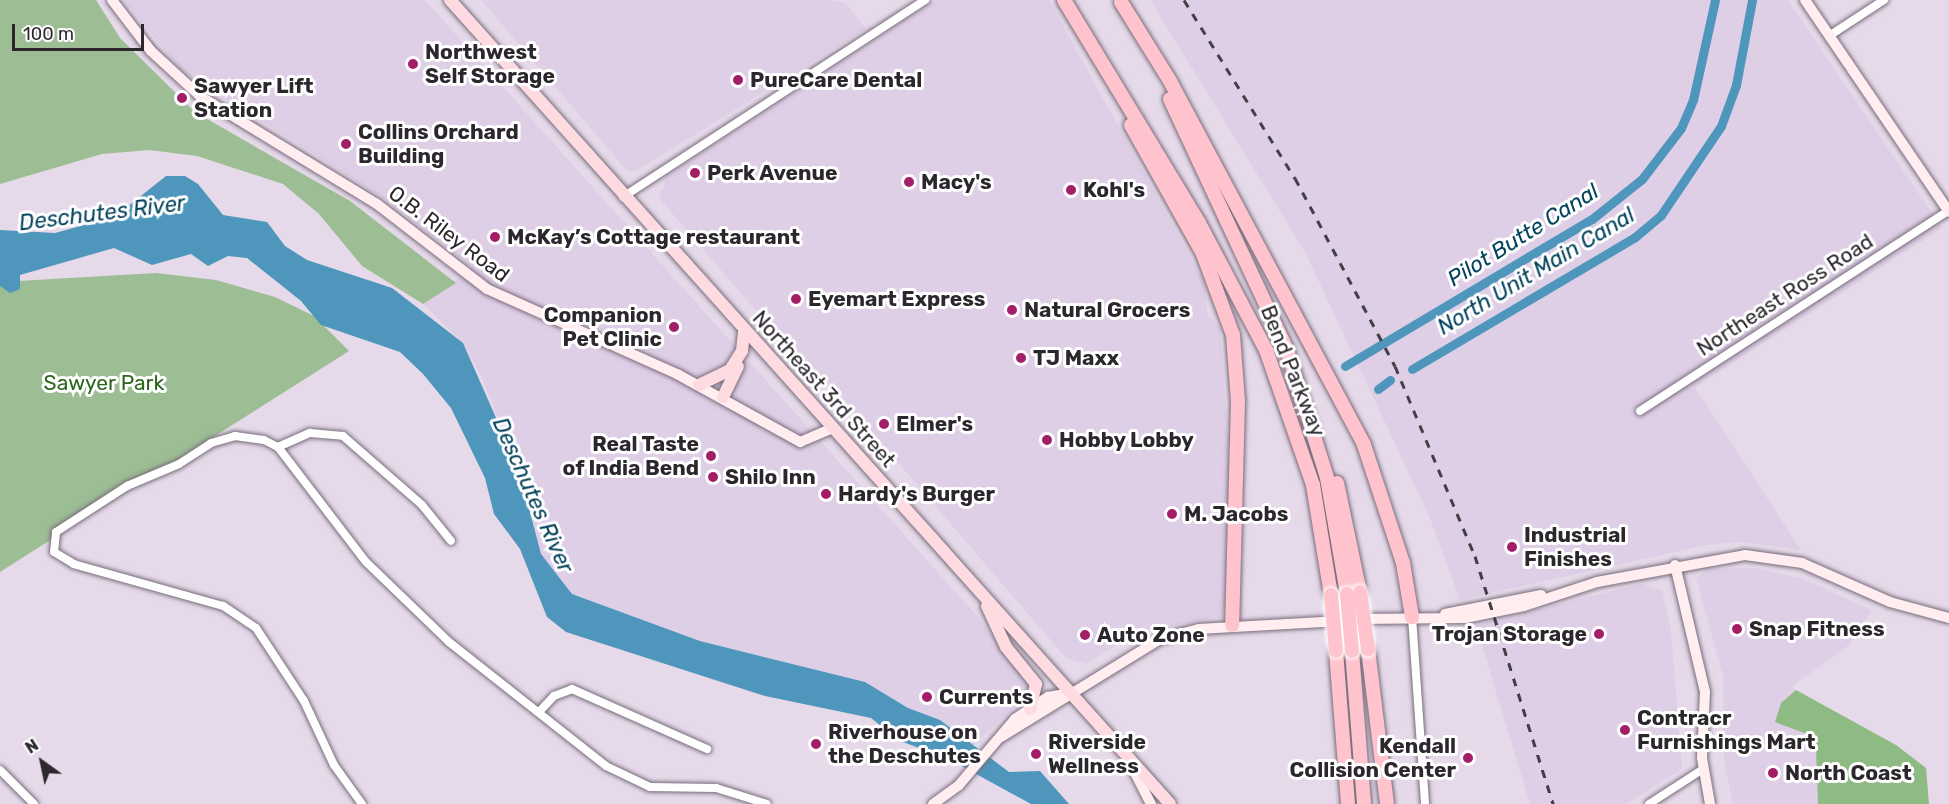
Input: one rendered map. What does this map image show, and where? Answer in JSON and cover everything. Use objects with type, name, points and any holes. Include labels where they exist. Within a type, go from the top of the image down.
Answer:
[{"type":"highway","name":"Bend Parkway","points":[[1064,0],[1232,280],[1266,350],[1313,485],[1331,595],[1348,804]]},
{"type":"highway","name":"Bend Parkway","points":[[1120,1],[1251,270],[1311,417],[1353,593],[1352,651],[1364,804]]},
{"type":"highway","points":[[1120,1],[1170,81],[1364,445],[1397,541],[1412,617]]},
{"type":"highway","points":[[1099,58],[1145,154],[1203,254],[1233,335],[1238,401],[1232,625]]},
{"type":"highway","points":[[1353,593],[1368,650],[1387,804]]},
{"type":"main road","name":"Northeast 3rd Street","points":[[450,0],[623,197],[1170,804]]},
{"type":"main road","points":[[723,397],[742,351],[744,331]]},
{"type":"main road","points":[[699,385],[730,370],[742,351]]},
{"type":"main road","points":[[982,594],[1006,646],[1034,679],[1036,699],[1030,709]]},
{"type":"street","name":"O.B. Riley Road","points":[[112,0],[151,51],[200,96],[377,204],[469,277],[532,312],[699,385],[800,442],[833,428]]},
{"type":"street","points":[[623,197],[925,0]]},
{"type":"street","points":[[1805,0],[1949,211]]},
{"type":"street","points":[[1829,36],[1884,0]]},
{"type":"street","name":"Northeast Ross Road","points":[[1640,411],[1949,211]]},
{"type":"street","points":[[278,447],[310,433],[343,436],[422,505],[451,541]]},
{"type":"street","points":[[360,803],[334,765],[270,646],[247,621],[223,606],[95,571],[54,552],[53,537],[63,526],[127,486],[163,472],[224,438],[250,436],[278,447],[374,569],[448,642],[606,766],[638,784],[724,789],[767,804]]},
{"type":"street","points":[[1001,737],[1160,639],[1232,625],[1444,614],[1547,595],[1675,565],[1744,555],[1785,558],[1922,614],[1949,618]]},
{"type":"street","points":[[1675,565],[1705,692],[1703,770],[1710,804]]},
{"type":"street","points":[[1412,617],[1425,804]]},
{"type":"street","points":[[539,712],[554,696],[572,689],[707,749]]},
{"type":"street","points":[[933,804],[959,785],[1001,737],[1030,709],[1071,693]]},
{"type":"street","points":[[1128,759],[1151,804]]},
{"type":"street","points":[[0,770],[34,804]]},
{"type":"street","points":[[1649,804],[1703,770]]},
{"type":"shaded area","points":[[124,0],[425,0],[978,617],[1026,680],[1027,696],[972,746],[865,682],[701,641],[572,594],[541,554],[519,470],[481,376],[463,343],[423,304],[473,268],[380,196],[181,70]]},
{"type":"shaded area","points":[[481,0],[827,0],[846,3],[866,29],[636,171],[627,171]]},
{"type":"shaded area","points":[[936,0],[1049,0],[1205,284],[1207,313],[1220,329],[1230,473],[1227,606],[1221,617],[1136,632],[1087,664],[1066,658],[864,423],[763,319],[659,198],[667,176]]},
{"type":"shaded area","points":[[1150,0],[1788,0],[1942,228],[1695,387],[1801,550],[1739,542],[1706,545],[1460,600],[1429,516],[1305,252]]},
{"type":"shaded area","points":[[1756,568],[1801,578],[1872,610],[1849,645],[1792,686],[1877,804],[1733,804],[1724,762],[1723,676],[1696,578],[1708,569]]},
{"type":"shaded area","points":[[1640,584],[1662,590],[1671,630],[1682,769],[1626,804],[1530,804],[1476,625]]},
{"type":"green space","points":[[0,0],[96,0],[120,38],[195,112],[350,201],[456,283],[423,304],[362,266],[319,214],[283,184],[197,156],[149,150],[102,154],[0,184]]},
{"type":"green space","name":"Sawyer Park","points":[[156,273],[216,280],[275,297],[314,316],[349,351],[0,572],[0,282]]},
{"type":"green space","points":[[1796,690],[1896,745],[1926,768],[1929,804],[1818,804],[1816,748],[1807,734],[1775,722],[1781,703]]},
{"type":"water","points":[[166,176],[185,176],[198,184],[223,215],[267,222],[285,246],[307,260],[392,288],[463,343],[519,470],[541,554],[572,594],[700,641],[865,682],[908,708],[940,720],[1009,772],[1040,771],[1069,804],[1031,804],[947,758],[900,741],[871,718],[765,696],[566,632],[547,617],[520,549],[494,514],[485,478],[451,408],[423,374],[400,352],[321,325],[301,301],[247,258],[228,256],[208,266],[191,254],[152,265],[114,248],[20,275],[20,289],[10,293],[0,286],[0,230],[55,233],[95,222],[127,207]]},
{"type":"waterway","name":"Pilot Butte Canal","points":[[1345,366],[1592,219],[1642,179],[1681,128],[1693,100],[1715,0]]},
{"type":"waterway","name":"North Unit Main Canal","points":[[1412,369],[1635,237],[1661,215],[1721,126],[1736,85],[1752,0]]},
{"type":"waterway","name":"North Unit Main Canal","points":[[1378,389],[1390,380]]},
{"type":"railway","points":[[1184,0],[1295,178],[1395,366],[1475,556],[1553,804]]},
{"type":"place","name":"Northwest Self Storage","points":[[413,64]]},
{"type":"place","name":"PureCare Dental","points":[[738,80]]},
{"type":"place","name":"Sawyer Lift Station","points":[[182,98]]},
{"type":"place","name":"Collins Orchard Building","points":[[346,144]]},
{"type":"place","name":"Perk Avenue","points":[[695,173]]},
{"type":"place","name":"Macy's","points":[[909,182]]},
{"type":"place","name":"Kohl's","points":[[1071,190]]},
{"type":"place","name":"McKay’s Cottage restaurant","points":[[495,237]]},
{"type":"place","name":"Eyemart Express","points":[[796,299]]},
{"type":"place","name":"Natural Grocers","points":[[1012,310]]},
{"type":"place","name":"Companion Pet Clinic","points":[[674,327]]},
{"type":"place","name":"TJ Maxx","points":[[1021,358]]},
{"type":"place","name":"Elmer's","points":[[884,424]]},
{"type":"place","name":"Hobby Lobby","points":[[1047,440]]},
{"type":"place","name":"Real Taste of India Bend","points":[[711,456]]},
{"type":"place","name":"Shilo Inn","points":[[713,477]]},
{"type":"place","name":"Hardy's Burger","points":[[826,494]]},
{"type":"place","name":"M. Jacobs","points":[[1172,514]]},
{"type":"place","name":"Industrial Finishes","points":[[1512,547]]},
{"type":"place","name":"Snap Fitness","points":[[1737,629]]},
{"type":"place","name":"Trojan Storage","points":[[1599,634]]},
{"type":"place","name":"Auto Zone","points":[[1085,635]]},
{"type":"place","name":"Currents","points":[[927,697]]},
{"type":"place","name":"Contracr Furnishings Mart","points":[[1625,730]]},
{"type":"place","name":"Riverhouse on the Deschutes","points":[[816,744]]},
{"type":"place","name":"Riverside Wellness","points":[[1036,754]]},
{"type":"place","name":"Kendall Collision Center","points":[[1468,758]]},
{"type":"place","name":"North Coast","points":[[1773,773]]},
{"type":"water label","name":"Deschutes River","points":[[102,213]]},
{"type":"water label","name":"Deschutes River","points":[[533,495]]}]
